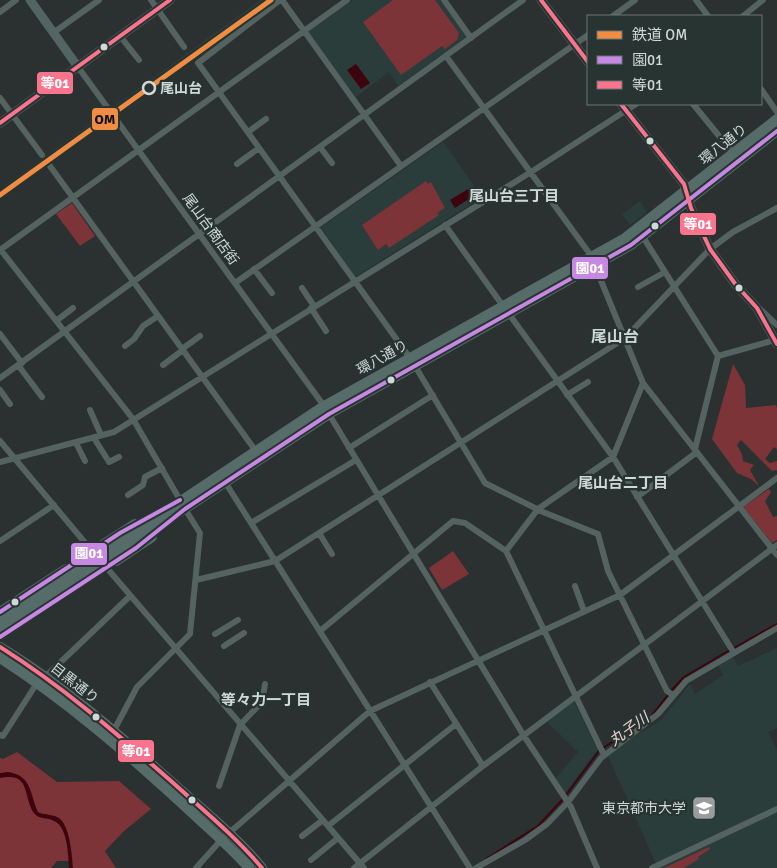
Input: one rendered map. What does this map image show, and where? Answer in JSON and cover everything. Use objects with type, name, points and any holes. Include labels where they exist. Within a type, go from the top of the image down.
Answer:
[{"type":"main road","name":"環八通り","points":[[594,262],[777,119]]},
{"type":"main road","name":"環八通り","points":[[1,629],[183,504],[255,450],[506,310],[643,237],[777,131]]},
{"type":"main road","name":"環八通り","points":[[183,504],[225,482],[326,410]]},
{"type":"main road","points":[[2,608],[146,517],[183,504]]},
{"type":"main road","points":[[1,629],[106,567],[156,534],[183,504]]},
{"type":"main road","name":"目黒通り","points":[[0,647],[111,735],[262,868]]},
{"type":"main road","name":"目黒通り","points":[[0,658],[41,680]]},
{"type":"main road","name":"目黒通り","points":[[226,836],[249,868]]},
{"type":"street","points":[[0,12],[16,0]]},
{"type":"street","points":[[30,0],[78,67]]},
{"type":"street","points":[[53,32],[99,0]]},
{"type":"street","points":[[151,0],[184,47]]},
{"type":"street","points":[[0,123],[170,0]]},
{"type":"street","points":[[402,166],[281,0],[198,63],[412,362],[485,484],[598,534],[608,571],[670,693]]},
{"type":"street","points":[[111,735],[137,687],[190,634],[200,533],[132,419],[0,250],[347,0]]},
{"type":"street","points":[[444,0],[471,38]]},
{"type":"street","points":[[0,378],[523,0]]},
{"type":"street","points":[[541,0],[587,61]]},
{"type":"street","points":[[614,15],[635,0]]},
{"type":"street","points":[[696,0],[707,15]]},
{"type":"street","points":[[744,15],[763,0]]},
{"type":"street","points":[[120,36],[139,60]]},
{"type":"street","points":[[235,283],[587,36]]},
{"type":"street","points":[[446,56],[594,262],[643,383],[738,505],[775,547],[777,555]]},
{"type":"street","name":"尾山台商店街","points":[[78,67],[326,410],[524,736],[565,800],[596,868]]},
{"type":"street","points":[[762,90],[777,112]]},
{"type":"street","points":[[0,98],[42,155]]},
{"type":"street","points":[[694,105],[733,153]]},
{"type":"street","points":[[0,462],[16,460],[114,432],[354,280],[531,172],[624,107],[687,190],[689,201],[710,249],[736,286],[777,325]]},
{"type":"street","points":[[248,132],[266,119]]},
{"type":"street","points":[[320,147],[332,163]]},
{"type":"street","points":[[237,164],[259,148]]},
{"type":"street","points":[[50,166],[255,450]]},
{"type":"street","points":[[196,580],[275,561],[625,338],[710,249],[733,232],[777,208]]},
{"type":"street","points":[[445,225],[613,457],[732,650]]},
{"type":"street","points":[[637,497],[696,450],[718,356],[643,237]]},
{"type":"street","points":[[254,269],[272,293]]},
{"type":"street","points":[[638,287],[665,272]]},
{"type":"street","points":[[302,288],[326,330]]},
{"type":"street","points":[[718,356],[776,342],[755,305]]},
{"type":"street","points":[[56,321],[73,308]]},
{"type":"street","points":[[125,346],[134,339],[143,326],[158,316]]},
{"type":"street","points":[[0,334],[42,397]]},
{"type":"street","points":[[163,365],[200,336]]},
{"type":"street","points":[[567,395],[588,382]]},
{"type":"street","points":[[506,551],[538,509],[613,457],[643,383]]},
{"type":"street","points":[[0,390],[10,404]]},
{"type":"street","points":[[349,448],[433,395]]},
{"type":"street","points":[[90,410],[98,436]]},
{"type":"street","points":[[92,418],[109,462],[119,457]]},
{"type":"street","points":[[0,441],[92,551]]},
{"type":"street","points":[[76,442],[85,461]]},
{"type":"street","points":[[251,523],[356,460]]},
{"type":"street","points":[[128,495],[143,485],[145,477],[162,468]]},
{"type":"street","points":[[196,868],[226,836],[370,711],[620,595],[738,505],[777,478]]},
{"type":"street","points":[[225,482],[469,866]]},
{"type":"street","points":[[0,541],[54,505]]},
{"type":"street","points":[[320,631],[453,521],[466,523],[506,551],[602,751]]},
{"type":"street","points":[[319,533],[332,554]]},
{"type":"street","points":[[354,868],[362,866],[431,807],[483,766],[775,547]]},
{"type":"street","points":[[106,567],[362,866]]},
{"type":"street","points":[[575,586],[584,611]]},
{"type":"street","points":[[0,735],[3,736],[41,680],[130,596]]},
{"type":"street","points":[[215,634],[238,620]]},
{"type":"street","points":[[476,868],[536,833],[565,800],[602,751],[648,724],[670,693],[699,671],[732,650],[777,628]]},
{"type":"street","points":[[224,646],[244,633]]},
{"type":"street","points":[[430,682],[483,766]]},
{"type":"street","points":[[219,786],[240,725],[262,702],[265,684]]},
{"type":"street","points":[[328,826],[456,724]]},
{"type":"street","points":[[652,868],[777,809]]},
{"type":"street","points":[[302,836],[323,820]]},
{"type":"street","points":[[310,860],[338,838]]},
{"type":"shaded area","points":[[260,0],[276,0],[0,200],[0,189]]},
{"type":"shaded area","points":[[353,0],[440,0],[467,37],[398,86],[389,72],[356,97],[308,32]]},
{"type":"shaded area","points":[[393,0],[435,0],[459,33],[457,40],[445,49],[442,46],[401,75],[363,22]]},
{"type":"shaded area","points":[[356,64],[370,83],[361,89],[347,70]]},
{"type":"shaded area","points":[[443,142],[482,197],[355,277],[321,227]]},
{"type":"shaded area","points":[[426,181],[428,184],[431,182],[445,208],[437,213],[439,215],[389,248],[386,244],[378,250],[362,225]]},
{"type":"shaded area","points":[[470,188],[475,195],[455,208],[450,200]]},
{"type":"shaded area","points":[[640,201],[647,212],[630,225],[622,214]]},
{"type":"shaded area","points":[[72,203],[95,236],[80,246],[56,214]]},
{"type":"shaded area","points":[[733,364],[745,385],[746,408],[776,405],[777,408],[777,449],[774,447],[765,459],[770,463],[777,461],[777,470],[772,471],[741,440],[737,445],[742,454],[743,461],[754,465],[750,470],[759,486],[751,479],[737,473],[712,439]]},
{"type":"shaded area","points":[[769,489],[771,492],[765,501],[773,517],[777,516],[777,540],[772,543],[743,507]]},
{"type":"shaded area","points":[[453,551],[469,574],[442,590],[429,568]]},
{"type":"shaded area","name":"東京都市大学","points":[[777,648],[777,728],[768,732],[777,750],[777,868],[658,868],[607,754],[661,720],[690,684],[695,694],[723,675],[718,665],[733,656],[738,666]]},
{"type":"shaded area","points":[[573,700],[598,749],[565,793],[556,778],[578,752],[547,722]]},
{"type":"shaded area","points":[[17,752],[57,782],[119,781],[151,809],[124,831],[105,851],[116,868],[70,868],[69,861],[57,861],[51,868],[0,868],[0,758],[3,759]]},
{"type":"shaded area","points":[[8,772],[22,777],[26,781],[38,812],[55,816],[65,825],[70,840],[73,868],[69,868],[65,835],[59,824],[35,815],[21,781],[10,777],[0,778],[0,773]]},
{"type":"shaded area","points":[[709,847],[710,849],[698,857],[699,859],[684,868],[664,868]]},
{"type":"waterway","name":"丸子川","points":[[734,648],[777,624]]},
{"type":"waterway","name":"丸子川","points":[[671,691],[684,677],[730,650]]},
{"type":"waterway","name":"丸子川","points":[[652,715],[668,695]]},
{"type":"waterway","name":"丸子川","points":[[603,748],[639,725]]},
{"type":"waterway","name":"丸子川","points":[[566,795],[599,751]]},
{"type":"waterway","name":"丸子川","points":[[486,859],[538,826],[563,799]]},
{"type":"rail line","name":"OM","points":[[0,195],[271,0]]},
{"type":"transit line","name":"等01","points":[[0,123],[170,0]]},
{"type":"transit line","name":"等01","points":[[541,0],[587,61]]},
{"type":"transit line","name":"等01","points":[[622,105],[684,184],[691,208],[710,249],[736,285],[757,308],[777,344]]},
{"type":"transit line","name":"園01","points":[[0,637],[136,548],[185,509],[329,414],[631,245],[777,131]]},
{"type":"transit line","name":"園01","points":[[0,612],[120,533],[180,500]]},
{"type":"transit line","name":"等01","points":[[0,647],[67,694],[109,728],[218,823],[262,868]]},
{"type":"place","name":"尾山台","points":[[149,88]]},
{"type":"place","name":"東京都市大学","points":[[704,808]]},
{"type":"district","name":"尾山台三丁目","points":[[514,196]]},
{"type":"district","name":"尾山台","points":[[615,336]]},
{"type":"district","name":"尾山台二丁目","points":[[623,483]]},
{"type":"district","name":"等々力一丁目","points":[[266,700]]}]
